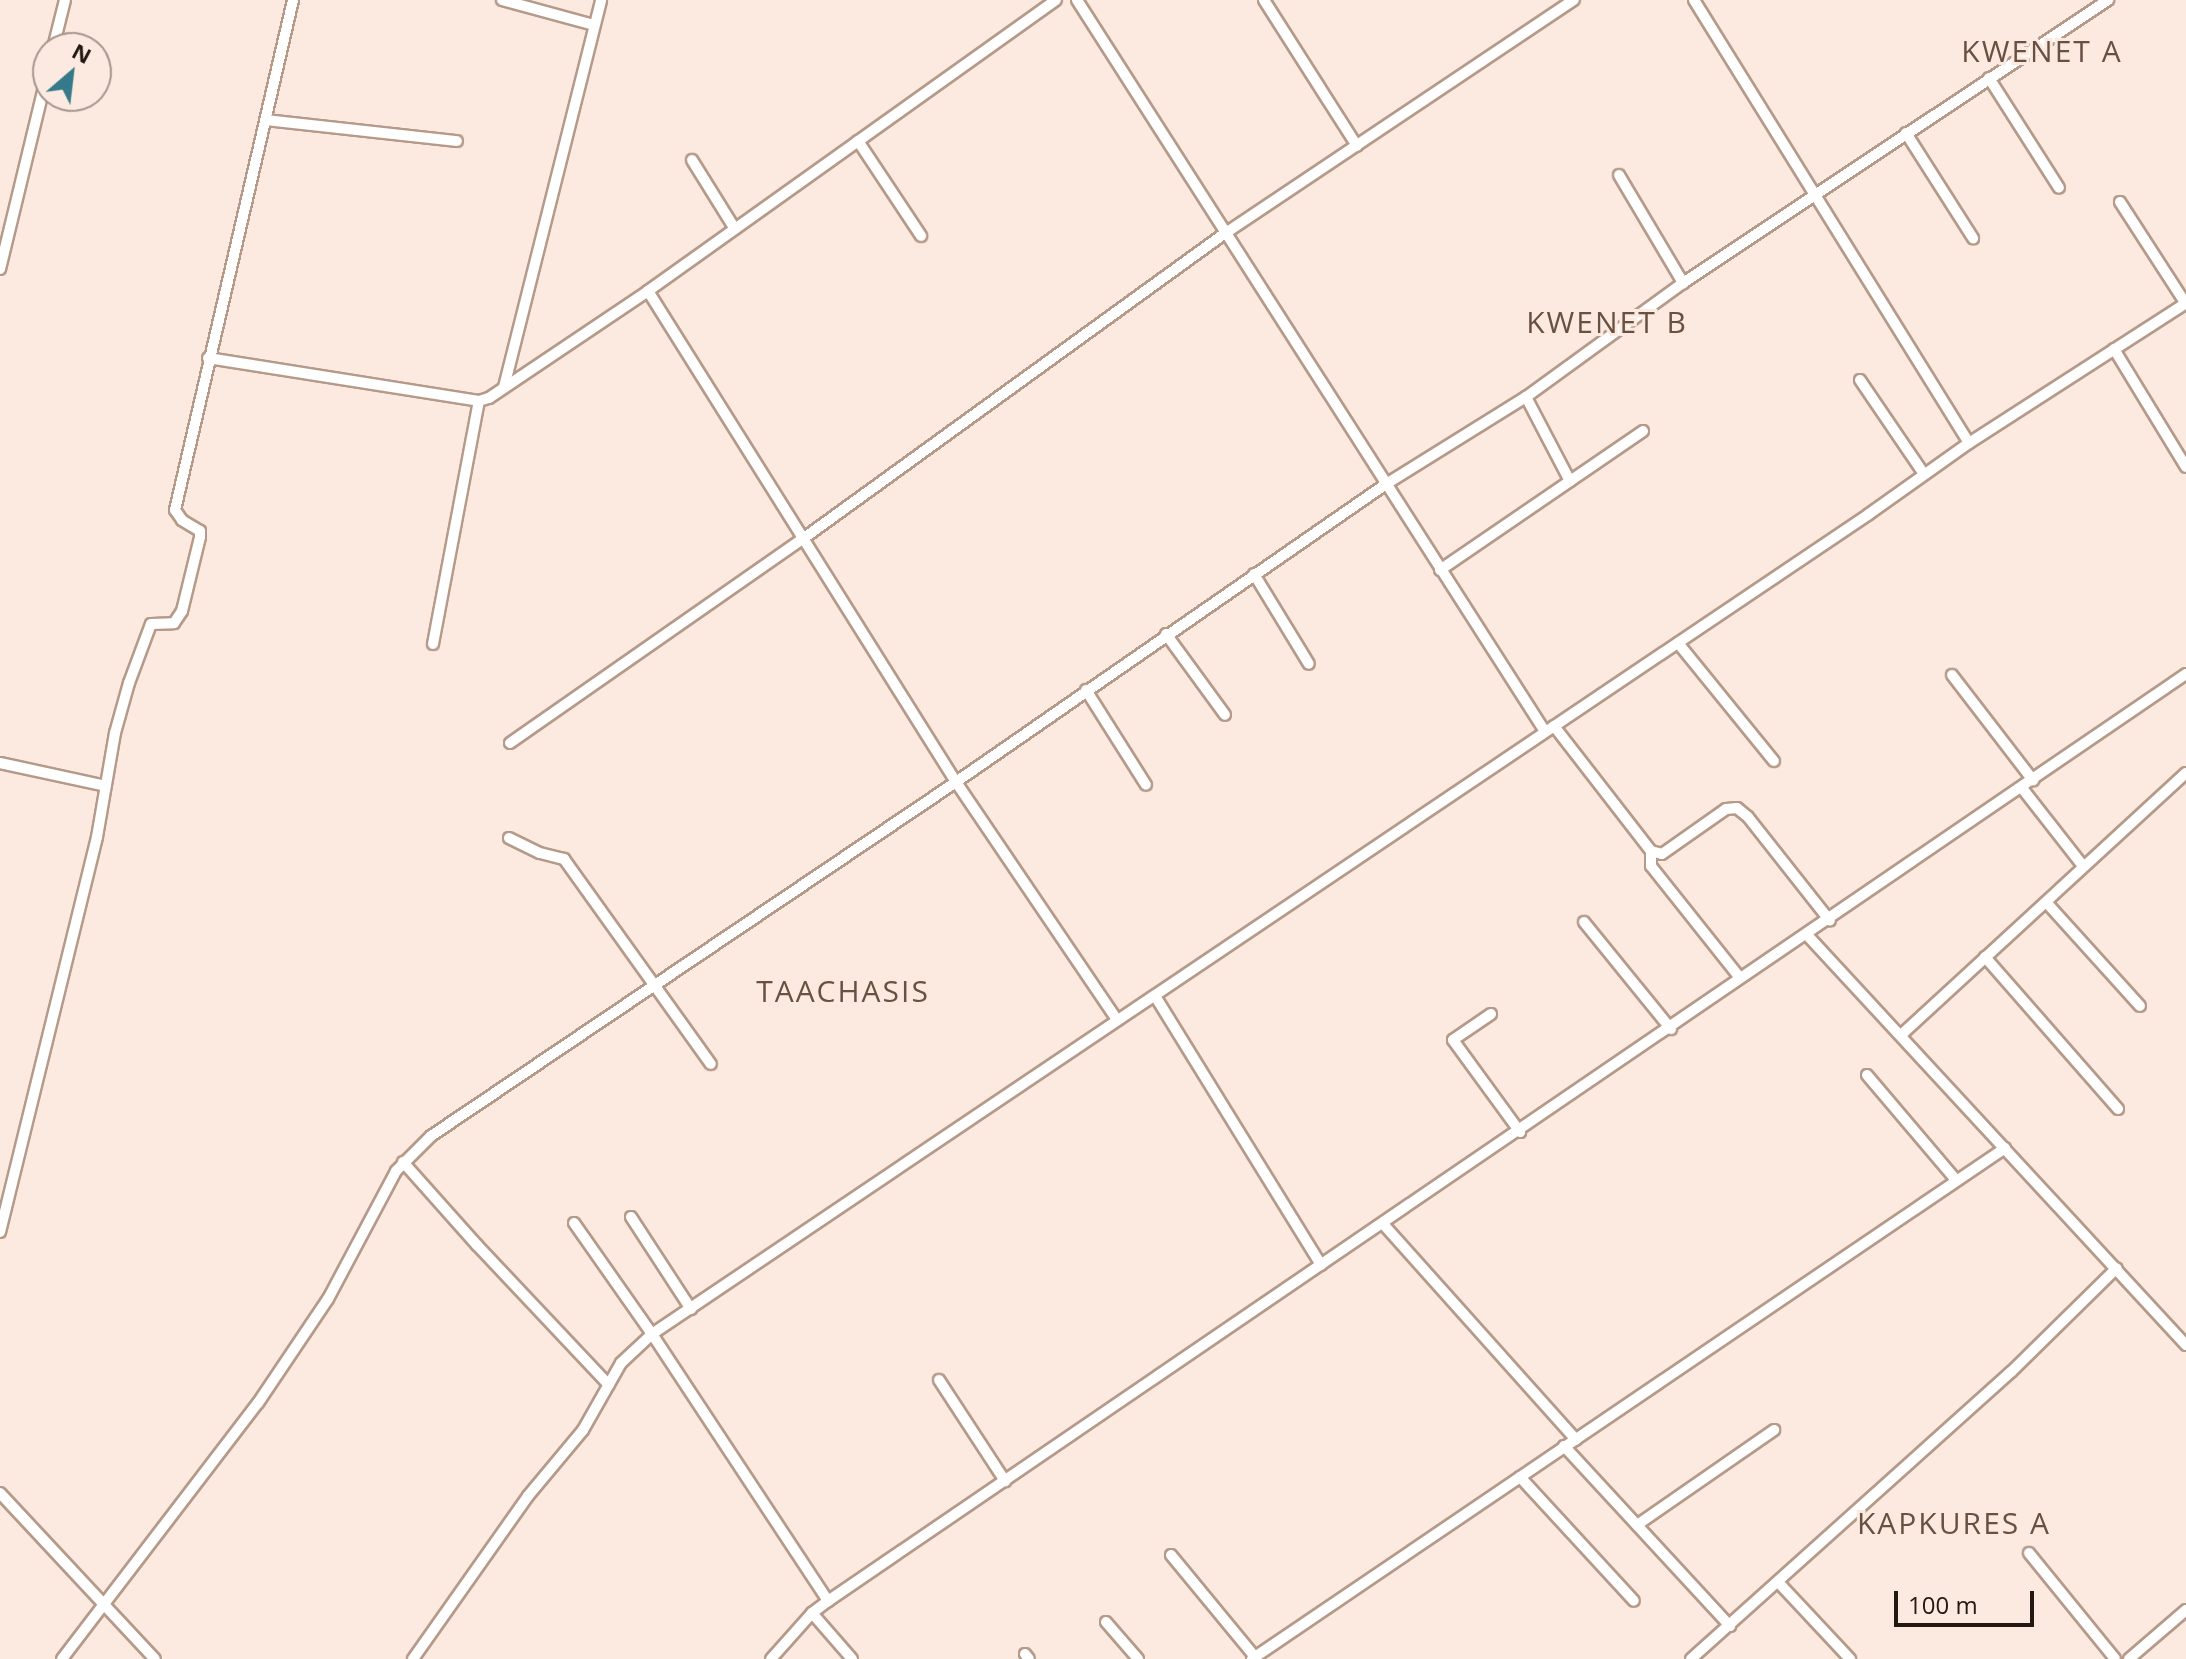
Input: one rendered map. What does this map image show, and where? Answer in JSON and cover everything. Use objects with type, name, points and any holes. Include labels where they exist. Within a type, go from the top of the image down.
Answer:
[{"type":"street","points":[[57,32],[65,0]]},
{"type":"street","points":[[0,1232],[97,837],[115,733],[148,631],[155,622],[167,624],[178,619],[200,537],[200,531],[182,520],[175,510],[293,0]]},
{"type":"street","points":[[502,0],[594,25]]},
{"type":"street","points":[[504,387],[601,0]]},
{"type":"street","points":[[208,358],[479,401],[648,291],[1056,0]]},
{"type":"street","points":[[1077,0],[1440,570],[1549,728],[1651,851],[1662,854],[1726,809],[1737,808],[1748,817],[1830,921]]},
{"type":"street","points":[[1264,0],[1357,146]]},
{"type":"street","points":[[510,743],[804,538],[1224,234],[1574,0]]},
{"type":"street","points":[[1694,0],[1969,443]]},
{"type":"street","points":[[62,1659],[258,1403],[328,1299],[361,1231],[403,1162],[449,1122],[956,782],[1386,484],[1526,397],[1683,283],[2104,1]]},
{"type":"street","points":[[1989,78],[2059,188]]},
{"type":"street","points":[[0,269],[38,112]]},
{"type":"street","points":[[266,120],[457,141]]},
{"type":"street","points":[[1906,133],[1973,238]]},
{"type":"street","points":[[858,141],[921,236]]},
{"type":"street","points":[[692,160],[735,229]]},
{"type":"street","points":[[1619,175],[1683,283]]},
{"type":"street","points":[[413,1659],[528,1496],[583,1430],[628,1354],[652,1334],[1678,643],[1969,443],[2186,304],[2120,202]]},
{"type":"street","points":[[648,291],[956,782],[1117,1020]]},
{"type":"street","points":[[2114,349],[2186,467]]},
{"type":"street","points":[[1860,380],[1924,474]]},
{"type":"street","points":[[1526,397],[1570,481]]},
{"type":"street","points":[[433,644],[479,401]]},
{"type":"street","points":[[1440,570],[1643,431]]},
{"type":"street","points":[[1254,574],[1309,664]]},
{"type":"street","points":[[1166,634],[1225,715]]},
{"type":"street","points":[[1678,643],[1774,761]]},
{"type":"street","points":[[771,1659],[812,1613],[828,1601],[1671,1029],[1740,978],[1830,921],[2186,674]]},
{"type":"street","points":[[1952,675],[2033,780]]},
{"type":"street","points":[[1086,690],[1146,785]]},
{"type":"street","points":[[0,763],[106,786]]},
{"type":"street","points":[[1901,1035],[2186,773]]},
{"type":"street","points":[[2022,788],[2083,866]]},
{"type":"street","points":[[509,838],[540,853],[564,859],[657,984],[711,1064]]},
{"type":"street","points":[[1651,851],[1651,866],[1740,978]]},
{"type":"street","points":[[2046,902],[2140,1006]]},
{"type":"street","points":[[1584,922],[1671,1029]]},
{"type":"street","points":[[1808,936],[2185,1343]]},
{"type":"street","points":[[1985,957],[2118,1109]]},
{"type":"street","points":[[1155,996],[1321,1265]]},
{"type":"street","points":[[1491,1014],[1453,1040],[1520,1132]]},
{"type":"street","points":[[1867,1075],[1956,1180]]},
{"type":"street","points":[[1171,1555],[1254,1658],[2005,1148]]},
{"type":"street","points":[[403,1162],[609,1385]]},
{"type":"street","points":[[631,1217],[691,1309]]},
{"type":"street","points":[[574,1223],[652,1334],[828,1601]]},
{"type":"street","points":[[1384,1225],[1576,1440]]},
{"type":"street","points":[[1691,1659],[2011,1372],[2117,1268]]},
{"type":"street","points":[[939,1380],[1005,1481]]},
{"type":"street","points":[[1637,1525],[1774,1430]]},
{"type":"street","points":[[1564,1446],[1730,1626]]},
{"type":"street","points":[[1520,1477],[1634,1601]]},
{"type":"street","points":[[0,1493],[155,1659]]},
{"type":"street","points":[[2029,1553],[2115,1659]]},
{"type":"street","points":[[1779,1583],[1850,1659]]},
{"type":"street","points":[[2129,1659],[2186,1610]]},
{"type":"street","points":[[812,1613],[852,1659]]},
{"type":"street","points":[[1106,1622],[1138,1659]]},
{"type":"district","name":"KWENET A","points":[[2042,51]]},
{"type":"district","name":"KWENET B","points":[[1607,322]]},
{"type":"district","name":"TAACHASIS","points":[[843,991]]},
{"type":"district","name":"KAPKURES A","points":[[1954,1523]]}]
